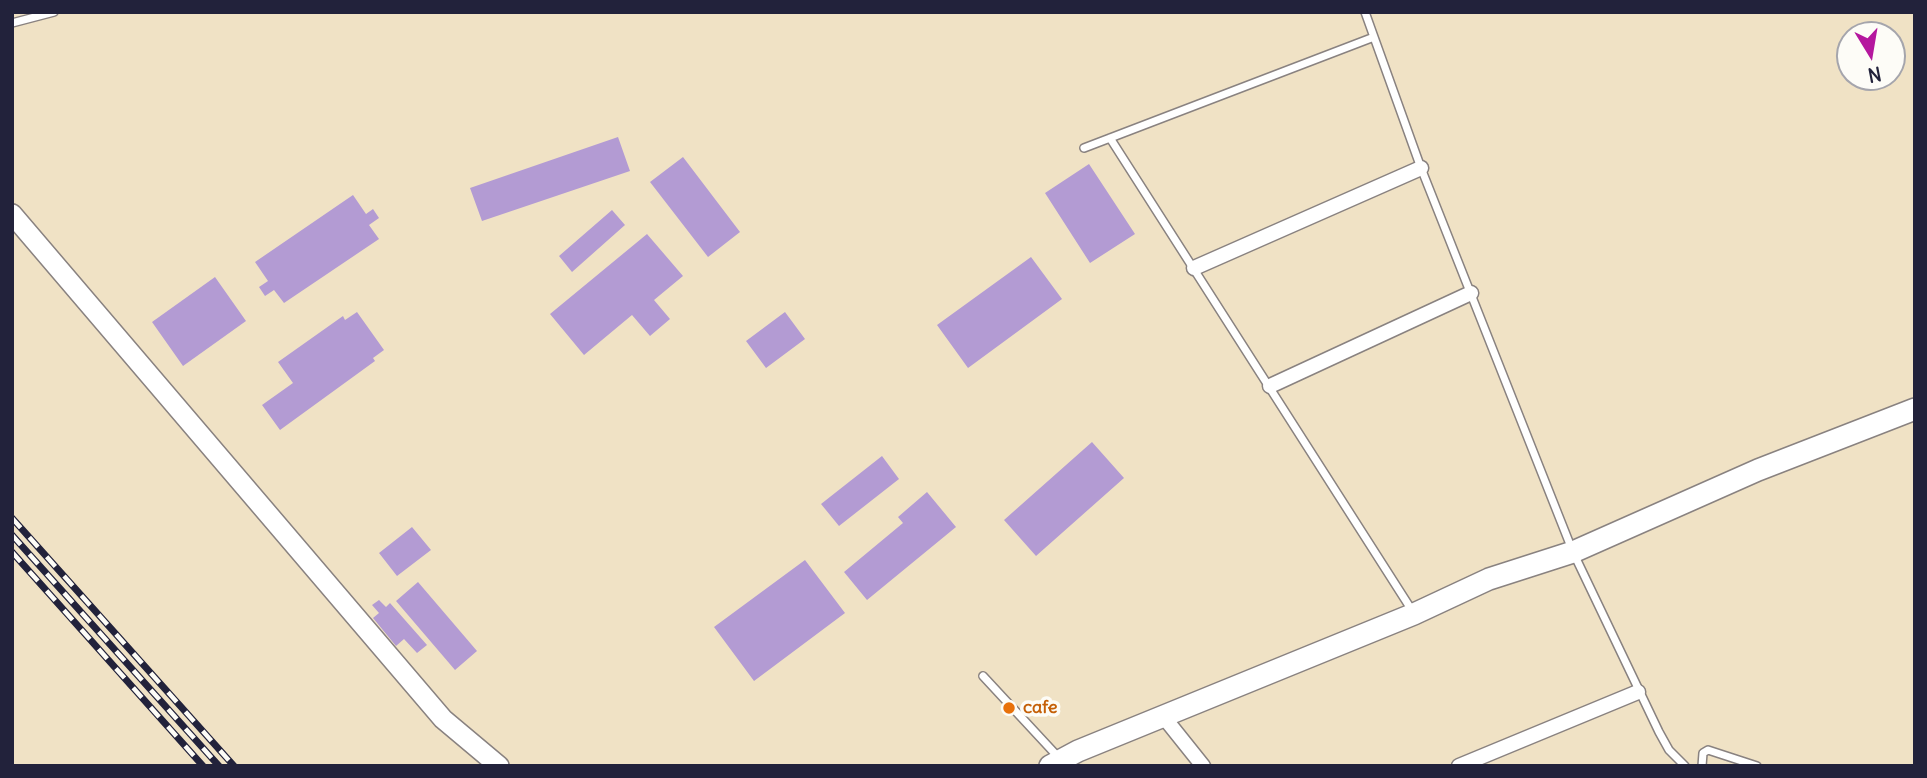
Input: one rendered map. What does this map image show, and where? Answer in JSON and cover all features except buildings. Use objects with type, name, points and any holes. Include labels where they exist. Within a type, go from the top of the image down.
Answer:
[{"type":"main road","points":[[1055,763],[1414,614],[1489,579],[1573,552],[1758,470],[1915,410]]},
{"type":"street","points":[[1194,268],[1421,167]]},
{"type":"street","points":[[12,214],[443,719],[499,766]]},
{"type":"street","points":[[1270,386],[1471,293]]},
{"type":"street","points":[[1459,766],[1638,692]]},
{"type":"street","points":[[1163,716],[1203,766]]},
{"type":"lane","points":[[12,23],[54,12]]},
{"type":"lane","points":[[1365,12],[1421,167],[1573,552],[1638,692],[1669,750],[1685,766]]},
{"type":"lane","points":[[1084,148],[1374,37]]},
{"type":"lane","points":[[1110,138],[1414,614]]},
{"type":"lane","points":[[983,676],[1055,763]]},
{"type":"lane","points":[[1702,766],[1703,752],[1708,750],[1757,766]]},
{"type":"railway","points":[[12,518],[234,766]]},
{"type":"railway","points":[[12,535],[219,766]]},
{"type":"railway","points":[[12,552],[203,766]]},
{"type":"place","name":"cafe","points":[[1009,708]]}]
